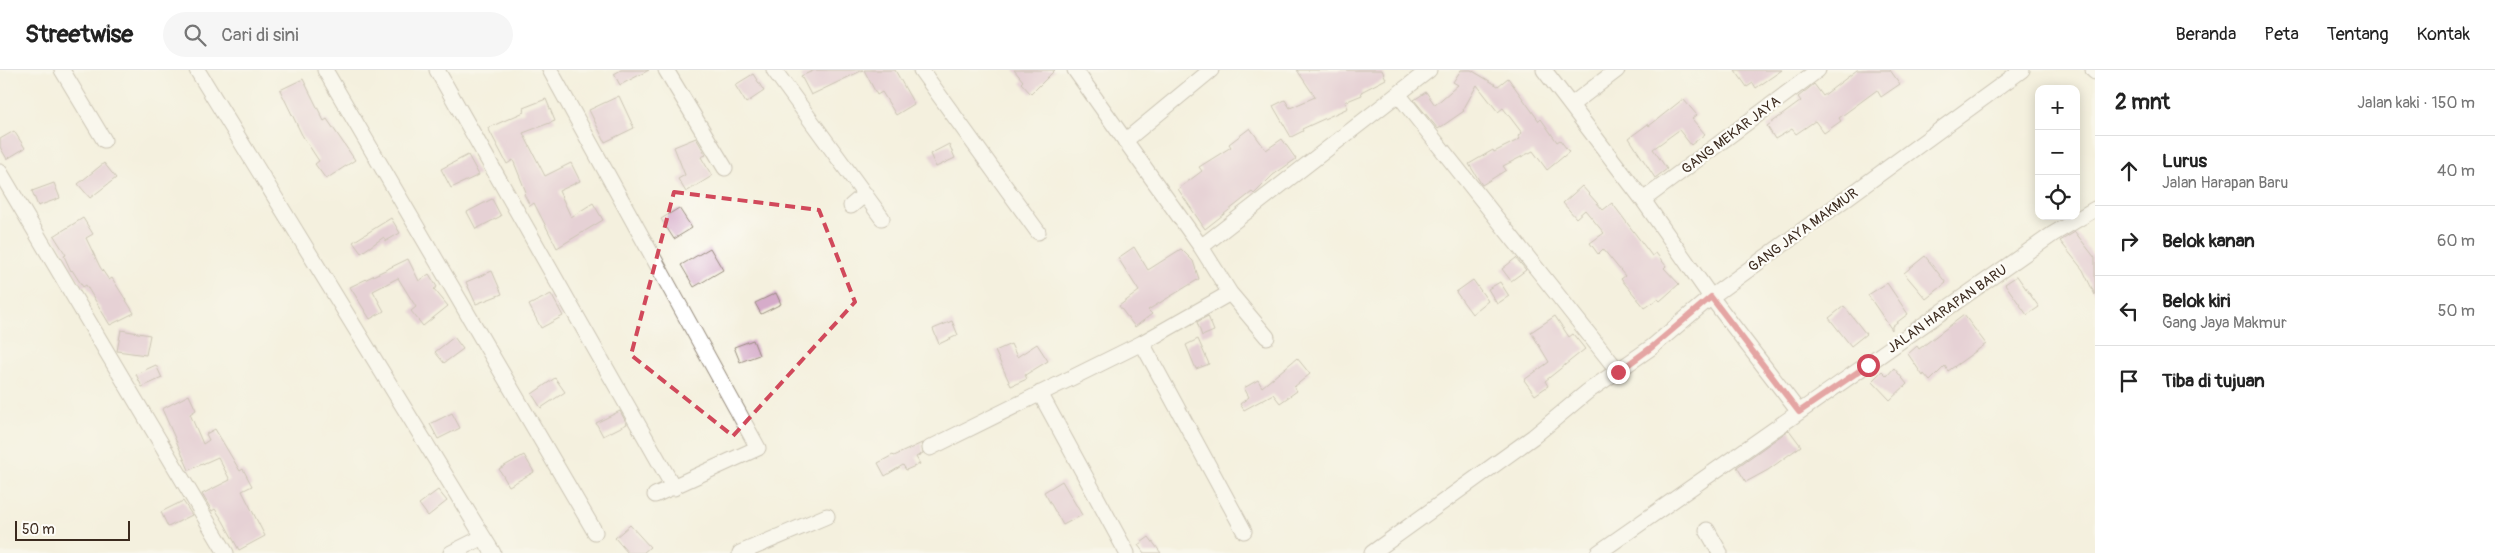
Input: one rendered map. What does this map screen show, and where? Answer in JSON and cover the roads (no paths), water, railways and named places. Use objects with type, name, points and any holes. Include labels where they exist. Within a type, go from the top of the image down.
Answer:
[{"type":"street","points":[[62,70],[104,140]]},
{"type":"street","points":[[197,70],[493,553]]},
{"type":"street","points":[[325,70],[595,532]]},
{"type":"street","points":[[437,70],[674,488]]},
{"type":"street","points":[[550,70],[758,448],[674,488],[655,495]]},
{"type":"street","points":[[666,70],[724,168]]},
{"type":"street","points":[[774,70],[882,218]]},
{"type":"street","points":[[921,70],[1038,232]]},
{"type":"street","points":[[1075,70],[1201,247],[1230,293],[1267,337]]},
{"type":"street","points":[[1125,141],[1211,70]]},
{"type":"street","points":[[1201,247],[1429,70]]},
{"type":"street","points":[[1544,70],[1643,200],[1711,297],[1799,412]]},
{"type":"street","points":[[1572,105],[1617,70]]},
{"type":"street","name":"GANG MEKAR JAYA","points":[[1643,200],[1818,70]]},
{"type":"street","name":"GANG JAYA MAKMUR","points":[[1372,553],[1533,437],[1587,392],[1652,347],[1711,297],[2022,70]]},
{"type":"street","points":[[1398,94],[1618,372]]},
{"type":"street","points":[[0,172],[226,553]]},
{"type":"street","points":[[851,206],[865,194]]},
{"type":"street","name":"JALAN HARAPAN BARU","points":[[1598,553],[2054,234],[2095,209]]},
{"type":"street","points":[[930,448],[1142,342],[1230,293]]},
{"type":"street","points":[[1142,342],[1244,531]]},
{"type":"street","points":[[1040,393],[1127,553]]},
{"type":"street","points":[[740,553],[827,516]]},
{"type":"street","points":[[1707,530],[1720,553]]},
{"type":"street","points":[[451,553],[484,537]]}]
